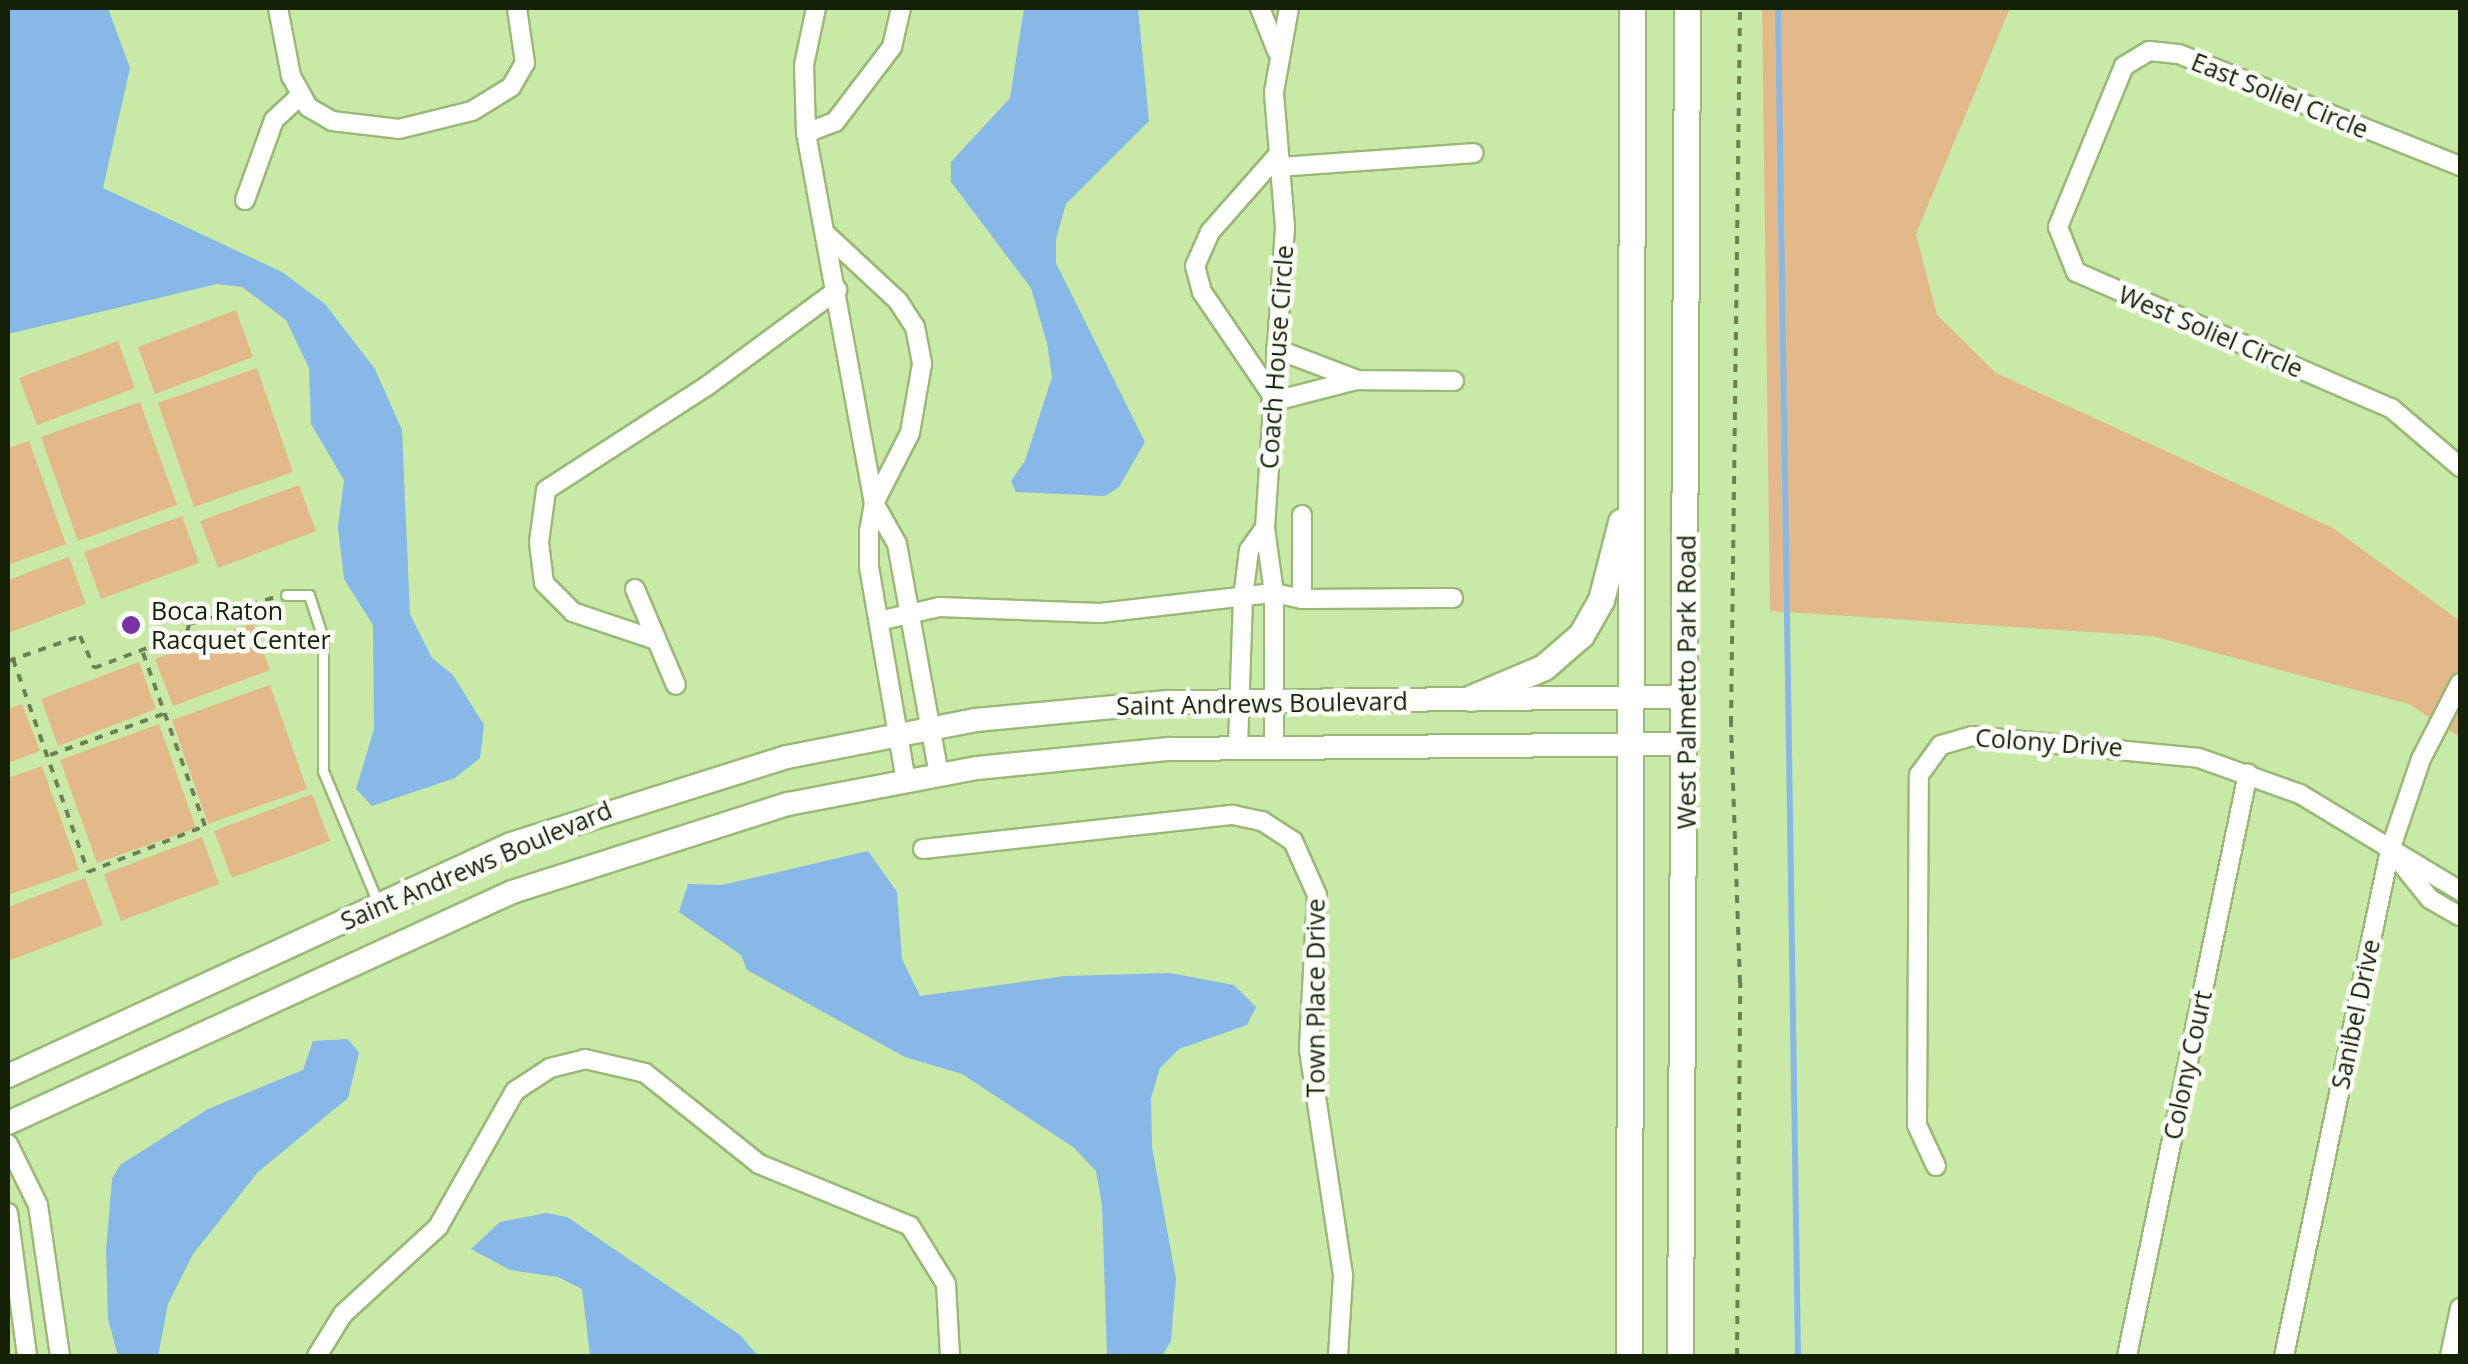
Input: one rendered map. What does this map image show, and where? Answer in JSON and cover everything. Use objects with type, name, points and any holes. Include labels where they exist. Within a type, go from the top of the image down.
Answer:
[{"type":"main road","points":[[1630,1356],[1632,8]]},
{"type":"main road","name":"West Palmetto Park Road","points":[[1680,1356],[1686,744],[1686,8]]},
{"type":"main road","points":[[1471,698],[1544,666],[1581,635],[1600,600],[1631,484]]},
{"type":"street","points":[[278,8],[299,97],[319,116],[369,128],[429,125],[472,111],[520,74],[525,48],[518,8]]},
{"type":"street","points":[[816,8],[804,65],[806,133],[874,503],[869,567],[901,733],[906,781]]},
{"type":"street","points":[[806,133],[835,122],[892,46],[901,8]]},
{"type":"street","points":[[1260,8],[1277,51]]},
{"type":"street","name":"Coach House Circle","points":[[1274,745],[1270,701],[1274,593],[1265,528],[1271,398],[1284,277],[1277,51],[1289,8]]},
{"type":"street","name":"East Soliel Circle","points":[[2091,144],[2124,66],[2161,50],[2460,166]]},
{"type":"street","points":[[245,200],[274,120],[299,97]]},
{"type":"street","name":"West Soliel Circle","points":[[2091,144],[2058,227],[2076,272],[2390,408],[2460,467]]},
{"type":"street","points":[[1454,381],[1356,380],[1271,398],[1202,292],[1194,266],[1210,232],[1279,161],[1473,153]]},
{"type":"street","points":[[827,235],[898,301],[915,327],[922,364],[901,460],[874,503]]},
{"type":"street","points":[[656,640],[574,612],[544,583],[539,542],[546,490],[707,386],[837,290]]},
{"type":"street","points":[[1276,349],[1356,380]]},
{"type":"street","points":[[874,503],[897,544],[912,610],[939,776]]},
{"type":"street","points":[[1302,515],[1302,599]]},
{"type":"street","name":"Coach House Circle","points":[[1238,746],[1243,598],[1250,550],[1265,528]]},
{"type":"street","points":[[636,589],[676,685]]},
{"type":"street","points":[[879,622],[912,610],[1100,613],[1274,593],[1302,599],[1453,598]]},
{"type":"street","name":"Sanibel Drive","points":[[2284,1356],[2390,850],[2421,759],[2460,683]]},
{"type":"street","name":"Saint Andrews Boulevard","points":[[8,1076],[378,903],[601,811],[786,757],[930,728],[1072,709],[1270,701],[1686,697]]},
{"type":"street","name":"Colony Drive","points":[[1936,1166],[1917,1126],[1919,775],[1932,752],[1957,737],[2147,749],[2248,773],[2300,794],[2460,891]]},
{"type":"street","name":"Saint Andrews Boulevard","points":[[8,1123],[512,892],[694,829],[906,781],[1073,756],[1238,746],[1686,744]]},
{"type":"street","name":"Colony Court","points":[[2126,1356],[2248,773]]},
{"type":"street","name":"Town Place Drive","points":[[923,849],[1233,814],[1262,821],[1293,842],[1310,866],[1317,895],[1310,1050],[1343,1276],[1338,1356]]},
{"type":"street","points":[[2390,850],[2430,899],[2460,916]]},
{"type":"street","points":[[317,1356],[343,1314],[438,1227],[515,1091],[550,1068],[599,1059],[645,1072],[759,1164],[910,1226],[946,1284],[950,1356]]},
{"type":"street","points":[[8,1144],[38,1205],[60,1356]]},
{"type":"street","points":[[8,1213],[23,1352]]},
{"type":"street","points":[[2450,1356],[2460,1308]]},
{"type":"lane","points":[[286,596],[309,594],[324,638],[324,770],[378,903]]},
{"type":"path","points":[[1737,1356],[1740,984],[1730,724],[1740,8]]},
{"type":"path","points":[[142,650],[205,826],[88,872],[50,755],[10,660],[80,636],[94,668],[238,605],[286,596]]},
{"type":"path","points":[[50,755],[165,714]]},
{"type":"shaded area","points":[[1762,8],[2010,8],[1916,234],[1937,315],[1996,373],[2333,528],[2460,621],[2460,737],[2409,704],[2152,636],[1770,611]]},
{"type":"shaded area","points":[[236,310],[253,357],[155,394],[138,347]]},
{"type":"shaded area","points":[[118,341],[135,388],[37,425],[19,378]]},
{"type":"shaded area","points":[[257,368],[293,472],[194,507],[158,403]]},
{"type":"shaded area","points":[[140,402],[177,505],[78,541],[41,437]]},
{"type":"shaded area","points":[[29,441],[66,544],[8,565],[8,448]]},
{"type":"shaded area","points":[[299,485],[316,531],[218,568],[200,521]]},
{"type":"shaded area","points":[[182,516],[199,563],[101,599],[84,552]]},
{"type":"shaded area","points":[[69,557],[86,604],[8,633],[8,580]]},
{"type":"shaded area","points":[[253,623],[270,670],[173,706],[155,659]]},
{"type":"shaded area","points":[[139,662],[156,709],[58,746],[41,699]]},
{"type":"shaded area","points":[[270,685],[307,789],[208,824],[172,720]]},
{"type":"shaded area","points":[[22,704],[40,751],[8,763],[8,709]]},
{"type":"shaded area","points":[[159,724],[196,828],[97,863],[60,760]]},
{"type":"shaded area","points":[[42,766],[79,870],[8,895],[8,778]]},
{"type":"shaded area","points":[[312,794],[330,841],[232,878],[214,831]]},
{"type":"shaded area","points":[[202,837],[219,884],[121,921],[104,874]]},
{"type":"shaded area","points":[[85,878],[103,925],[8,961],[8,907]]},
{"type":"water","points":[[8,8],[108,8],[130,68],[103,188],[282,272],[325,304],[375,369],[402,430],[410,614],[432,658],[453,675],[484,725],[480,758],[455,778],[372,806],[356,789],[374,729],[373,625],[344,579],[338,527],[344,480],[311,424],[309,368],[286,320],[242,287],[217,284],[8,334]]},
{"type":"water","points":[[1024,8],[1138,8],[1149,121],[1066,204],[1056,239],[1056,263],[1145,442],[1119,487],[1105,496],[1016,492],[1011,481],[1025,461],[1052,377],[1047,343],[1031,288],[951,182],[951,162],[1010,98]]},
{"type":"water","points":[[868,851],[897,892],[902,959],[920,996],[1065,976],[1170,973],[1234,985],[1256,1007],[1247,1025],[1179,1049],[1160,1068],[1151,1098],[1152,1147],[1176,1279],[1171,1341],[1162,1356],[1107,1356],[1102,1205],[1096,1171],[1073,1147],[962,1074],[905,1057],[747,970],[741,955],[679,912],[688,884],[722,885]]},
{"type":"water","points":[[348,1039],[359,1053],[348,1098],[258,1172],[193,1254],[168,1304],[158,1356],[118,1356],[108,1319],[106,1250],[112,1179],[120,1165],[208,1109],[303,1070],[313,1041]]},
{"type":"water","points":[[546,1213],[567,1217],[740,1335],[758,1356],[590,1356],[582,1289],[558,1277],[510,1270],[471,1249],[500,1222]]},
{"type":"waterway","points":[[1778,8],[1798,1356]]},
{"type":"place","name":"Boca Raton Racquet Center","points":[[131,625]]}]
